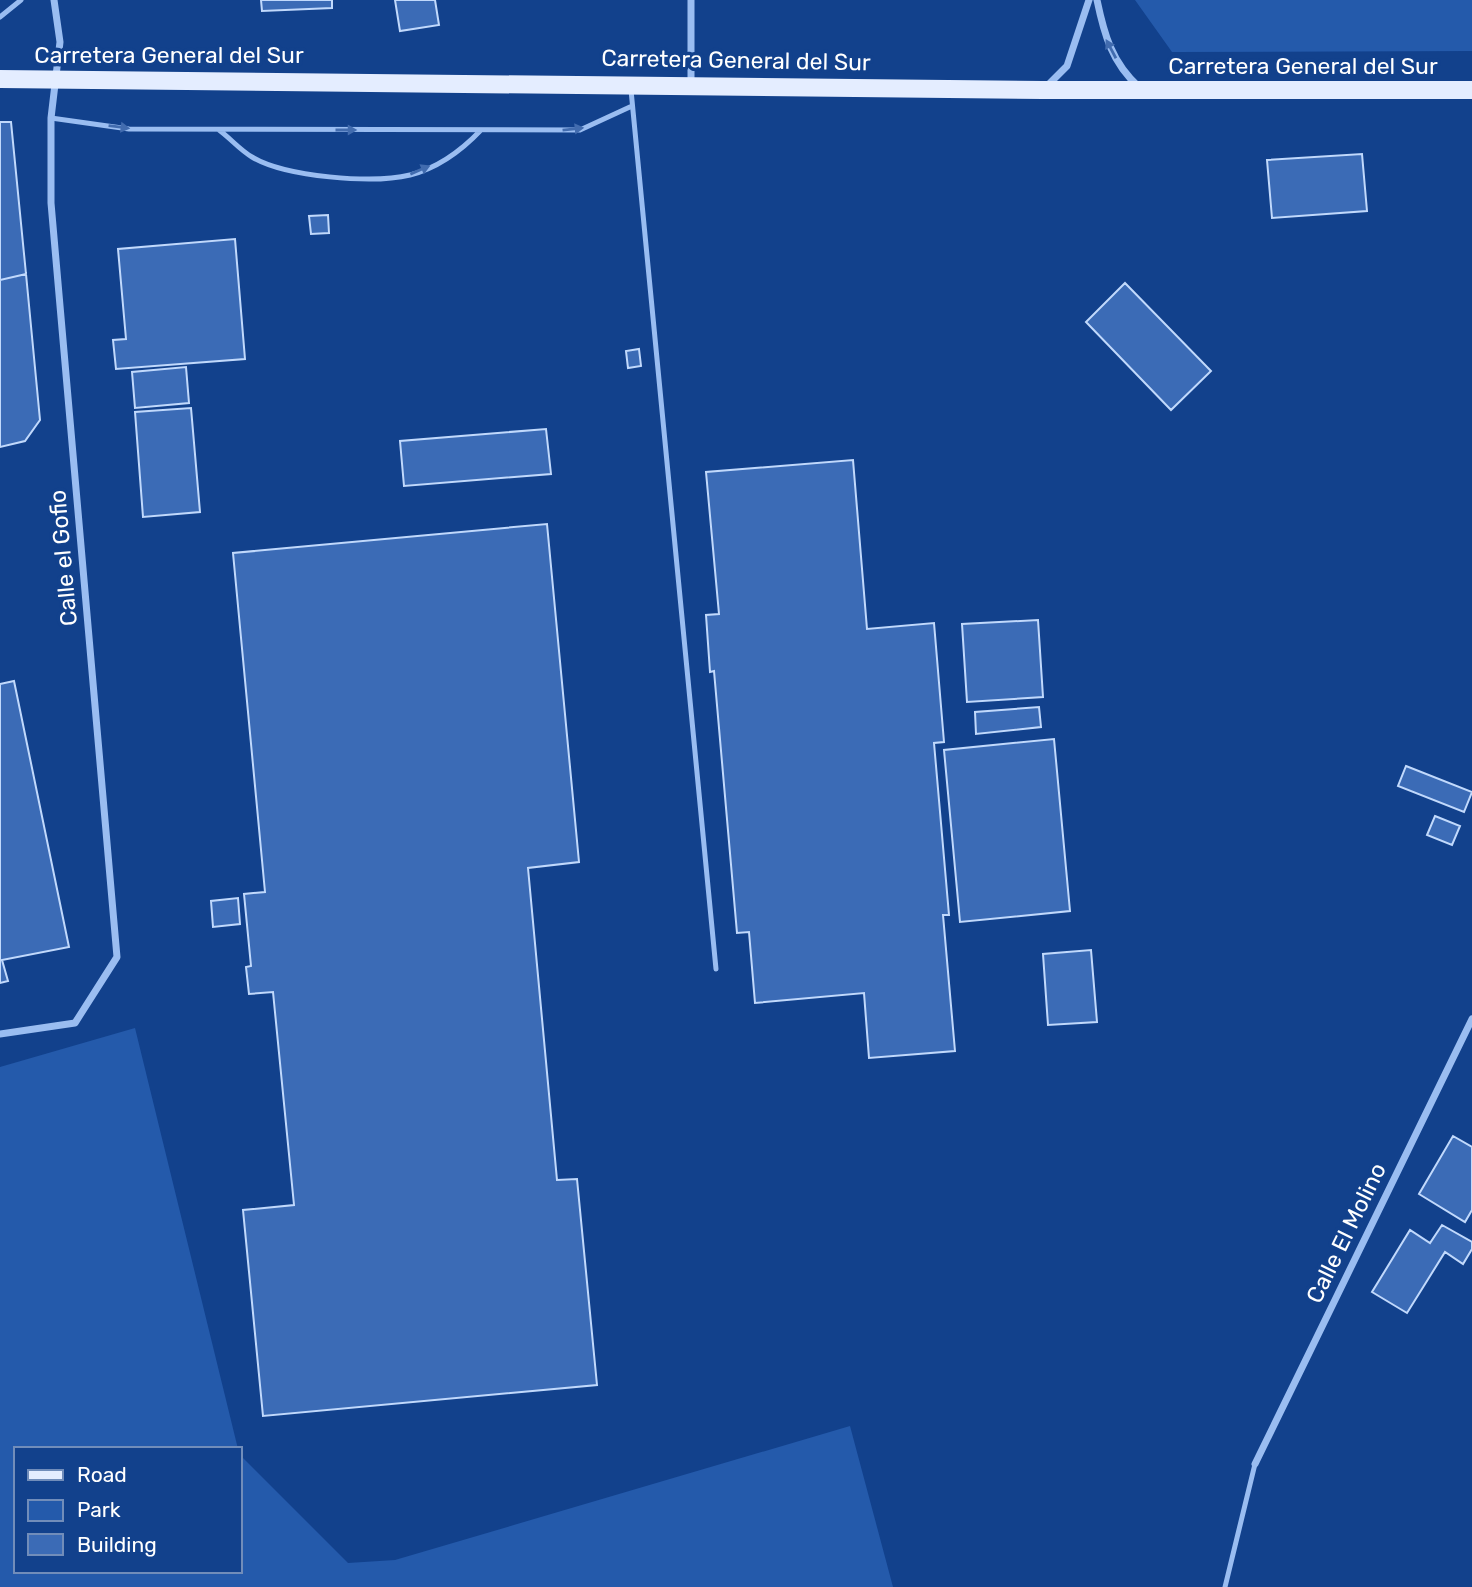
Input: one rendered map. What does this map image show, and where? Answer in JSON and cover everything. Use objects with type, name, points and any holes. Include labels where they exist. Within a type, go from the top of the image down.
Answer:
[{"type":"main road","name":"Carretera General del Sur","points":[[0,79],[630,83],[1043,90],[1472,90]]},
{"type":"street","name":"Calle el Gofio","points":[[0,1034],[75,1023],[117,957],[51,203],[51,118],[60,42],[54,0]]},
{"type":"street","points":[[691,0],[691,84]]},
{"type":"street","points":[[1043,90],[1067,66],[1089,0]]},
{"type":"street","points":[[1097,0],[1106,41],[1126,75],[1142,90]]},
{"type":"street","name":"Calle El Molino","points":[[1255,1464],[1472,1018]]},
{"type":"lane","points":[[0,17],[21,0]]},
{"type":"lane","points":[[630,83],[716,970]]},
{"type":"lane","points":[[51,118],[129,129],[580,130],[632,106]]},
{"type":"lane","points":[[219,130],[253,158],[304,174],[357,178],[410,175],[459,153],[481,130]]},
{"type":"lane","points":[[1225,1587],[1255,1464]]},
{"type":"green space","points":[[1135,0],[1472,0],[1472,51],[1172,52]]},
{"type":"green space","points":[[135,1028],[238,1447],[14,1447],[14,1573],[242,1573],[242,1457],[348,1563],[395,1560],[850,1426],[893,1587],[0,1587],[0,1067]]},
{"type":"building","points":[[261,0],[332,0],[332,8],[262,11]]},
{"type":"building","points":[[395,0],[435,0],[439,25],[400,31]]},
{"type":"building","points":[[0,122],[11,122],[26,274],[0,280]]},
{"type":"building","points":[[1362,154],[1367,211],[1272,218],[1267,160]]},
{"type":"building","points":[[328,215],[329,233],[311,234],[309,216]]},
{"type":"building","points":[[235,239],[245,359],[116,369],[113,340],[126,339],[118,249]]},
{"type":"building","points":[[26,274],[40,420],[25,441],[0,447],[0,280]]},
{"type":"building","points":[[1125,283],[1211,371],[1171,410],[1086,322]]},
{"type":"building","points":[[639,349],[641,366],[628,368],[626,351]]},
{"type":"building","points":[[186,367],[189,403],[135,408],[132,372]]},
{"type":"building","points":[[191,408],[200,512],[143,517],[135,412]]},
{"type":"building","points":[[546,429],[551,474],[404,486],[400,441]]},
{"type":"building","points":[[853,460],[867,629],[934,623],[944,742],[934,743],[949,915],[943,915],[955,1051],[869,1058],[864,993],[755,1003],[749,932],[737,933],[714,671],[710,672],[706,615],[719,614],[706,472]]},
{"type":"building","points":[[547,524],[579,862],[528,868],[557,1180],[577,1179],[597,1385],[263,1416],[243,1210],[294,1205],[273,992],[249,994],[246,967],[251,966],[244,894],[265,892],[233,553]]},
{"type":"building","points":[[1038,620],[1043,697],[967,702],[962,624]]},
{"type":"building","points":[[14,681],[69,947],[2,960],[8,981],[0,983],[0,684]]},
{"type":"building","points":[[1039,707],[1041,727],[976,734],[975,712]]},
{"type":"building","points":[[1054,739],[1070,911],[960,922],[944,750]]},
{"type":"building","points":[[1406,766],[1472,792],[1464,812],[1398,786]]},
{"type":"building","points":[[1435,816],[1460,826],[1452,845],[1427,835]]},
{"type":"building","points":[[238,898],[240,924],[213,927],[211,901]]},
{"type":"building","points":[[1091,950],[1097,1022],[1048,1025],[1043,954]]},
{"type":"building","points":[[1453,1136],[1472,1147],[1472,1210],[1465,1222],[1419,1194]]},
{"type":"building","points":[[1442,1225],[1472,1242],[1472,1249],[1463,1264],[1445,1252],[1407,1313],[1372,1292],[1410,1230],[1430,1243]]}]
